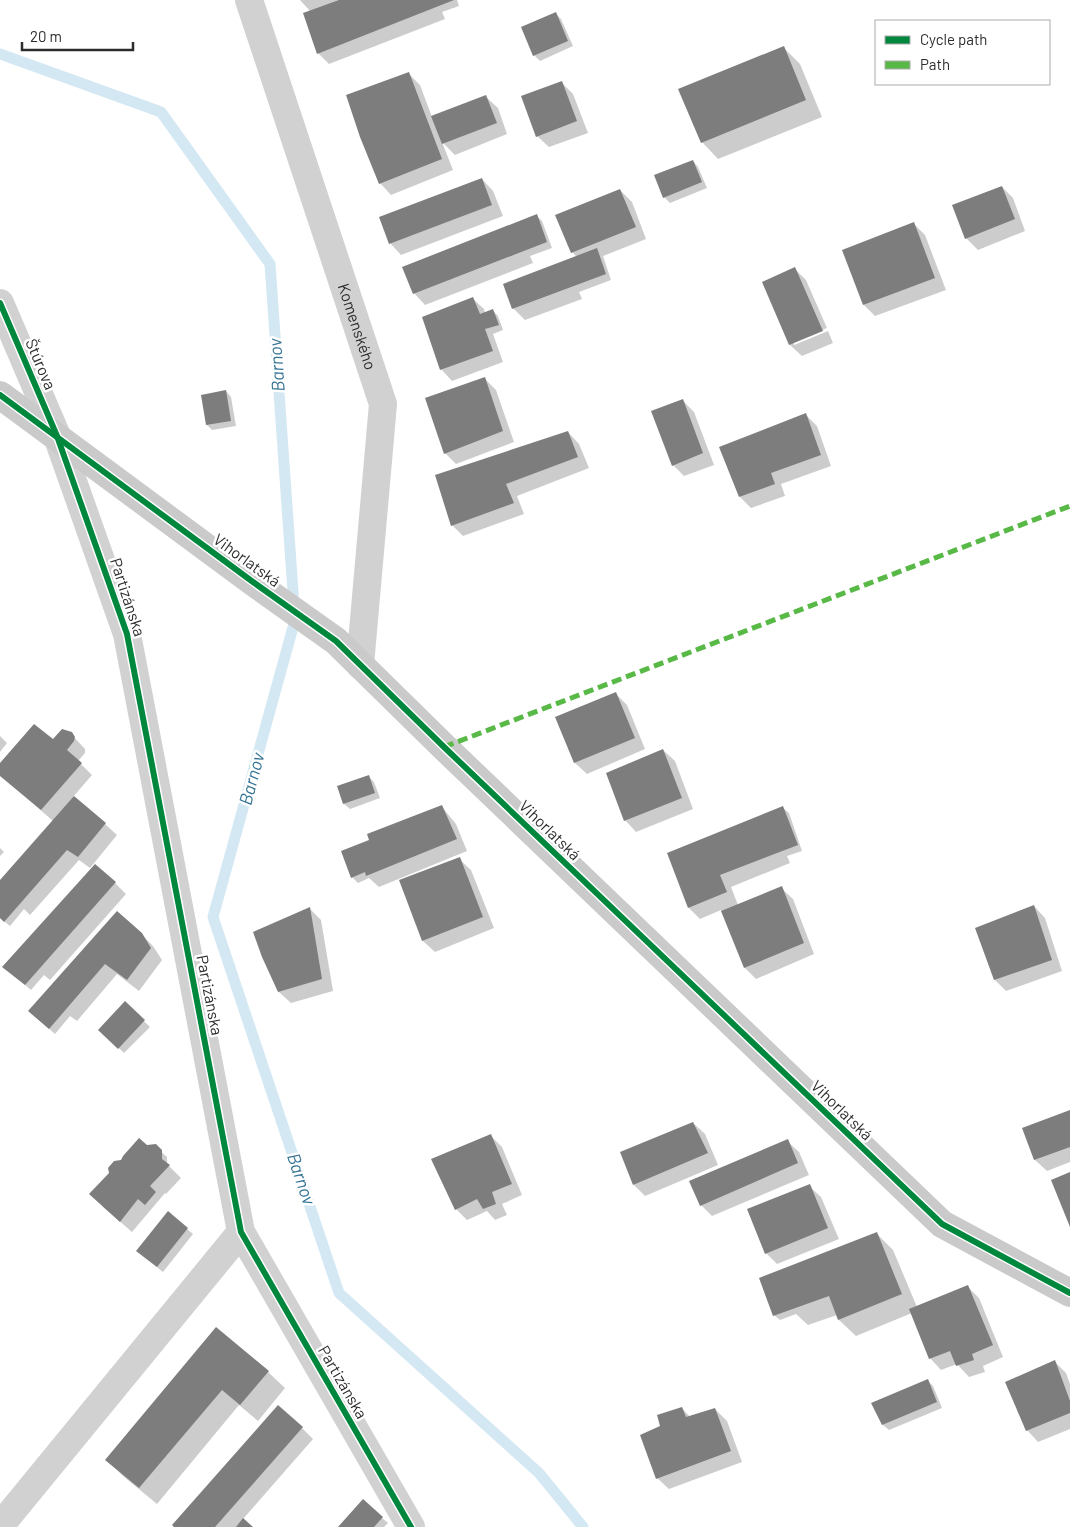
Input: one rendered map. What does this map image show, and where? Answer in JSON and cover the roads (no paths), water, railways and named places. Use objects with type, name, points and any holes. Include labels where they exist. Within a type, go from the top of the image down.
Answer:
[{"type":"street","name":"Komenského","points":[[249,0],[383,404],[360,665]]},
{"type":"street","name":"Štúrova","points":[[0,302],[57,436]]},
{"type":"street","name":"Vihorlatská","points":[[0,395],[336,641],[444,747],[942,1224],[1070,1293]]},
{"type":"street","name":"Partizánska","points":[[57,436],[127,634],[241,1232],[411,1527]]},
{"type":"street","points":[[0,1526],[241,1232]]},
{"type":"waterway","name":"Barnov","points":[[0,54],[161,112],[270,264],[295,620],[213,917],[339,1293],[539,1473],[583,1527]]}]
